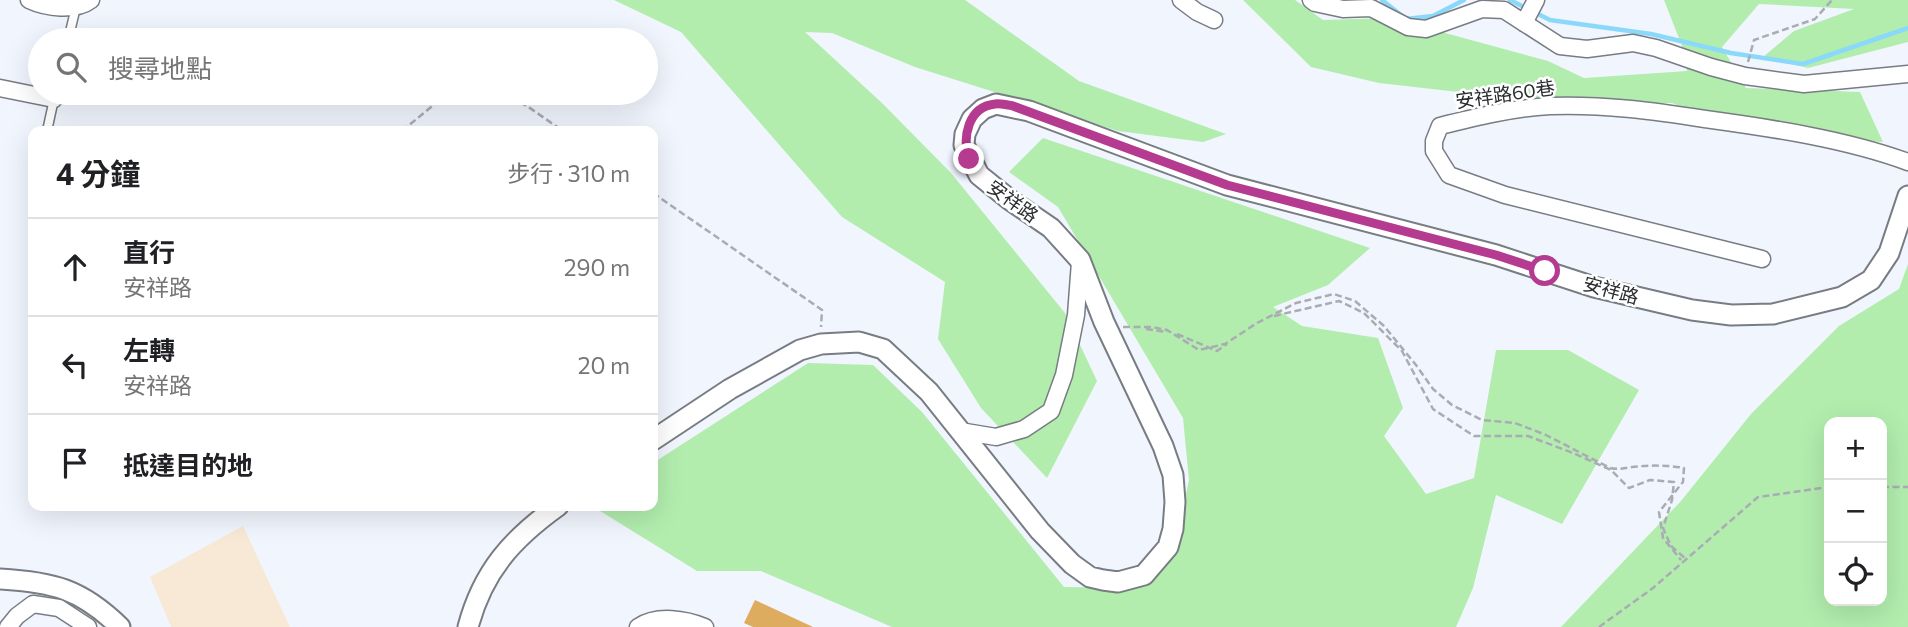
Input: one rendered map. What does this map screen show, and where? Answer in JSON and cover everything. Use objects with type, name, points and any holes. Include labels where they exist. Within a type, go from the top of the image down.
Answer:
[{"type":"street","points":[[29,0],[41,6],[83,3]]},
{"type":"street","points":[[1181,0],[1214,20]]},
{"type":"street","points":[[1311,0],[1343,9],[1371,8],[1408,27],[1426,29],[1482,9],[1504,10],[1560,47],[1587,49],[1633,44],[1656,48],[1745,76],[1804,83],[1908,74]]},
{"type":"street","points":[[1524,23],[1536,0]]},
{"type":"street","points":[[0,88],[28,92]]},
{"type":"street","name":"安祥路","points":[[658,437],[730,389],[800,350],[821,344],[859,342],[883,349],[929,392],[1040,531],[1072,564],[1090,577],[1103,580],[1118,582],[1144,575],[1168,547],[1172,529],[1175,502],[1172,475],[1163,446],[1080,260],[1051,228],[979,175],[967,152],[965,134],[972,119],[983,108],[996,104],[1013,106],[1227,185],[1496,255],[1594,287],[1692,310],[1731,315],[1773,314],[1842,297],[1871,280],[1889,253],[1908,195]]},
{"type":"street","name":"安祥路60巷","points":[[1762,259],[1482,187],[1449,175],[1437,159],[1434,141],[1440,126],[1485,115],[1550,106],[1587,106],[1641,110],[1762,127],[1872,151],[1908,162]]},
{"type":"street","points":[[960,431],[996,437],[1024,429],[1051,411],[1064,375],[1074,327],[1080,260]]},
{"type":"street","points":[[468,627],[485,580],[504,552],[528,527],[551,511]]},
{"type":"street","points":[[0,579],[40,582],[80,596],[103,610],[120,627]]},
{"type":"street","points":[[8,627],[16,615],[33,604],[59,608],[88,627]]},
{"type":"street","points":[[638,627],[644,623],[666,619],[688,620],[705,627]]},
{"type":"lane","points":[[73,28],[83,3]]},
{"type":"lane","points":[[48,126],[53,105]]},
{"type":"path","points":[[1745,76],[1754,40],[1815,19],[1832,0]]},
{"type":"path","points":[[408,126],[433,105]]},
{"type":"path","points":[[525,105],[556,126]]},
{"type":"path","points":[[658,196],[822,310],[821,344]]},
{"type":"path","points":[[1111,325],[1167,330],[1199,350],[1225,344],[1257,323],[1296,303],[1334,294],[1355,301],[1384,327],[1433,389],[1452,405],[1482,420],[1515,424],[1546,435],[1610,468],[1684,468],[1683,482],[1659,512],[1663,538],[1681,560]]},
{"type":"path","points":[[1111,325],[1173,333],[1217,351],[1265,318],[1339,301],[1364,313],[1402,351],[1433,409],[1475,436],[1528,436],[1611,470],[1629,488],[1650,480],[1674,482],[1672,500],[1663,528],[1671,547],[1686,559]]},
{"type":"path","points":[[1887,487],[1908,487]]},
{"type":"path","points":[[1599,627],[1653,589],[1758,496],[1824,488]]},
{"type":"shaded area","points":[[243,526],[290,627],[171,627],[150,577]]},
{"type":"green space","points":[[614,0],[965,0],[1079,81],[1226,134],[1203,142],[1118,131],[915,67],[832,33],[805,32],[883,104],[951,173],[1065,313],[1097,381],[1047,478],[981,408],[938,339],[945,282],[842,217],[681,32]]},
{"type":"green space","points":[[1243,0],[1295,0],[1323,20],[1390,18],[1548,61],[1584,78],[1687,71],[1682,46],[1664,0],[1908,0],[1908,42],[1808,68],[1763,57],[1794,31],[1854,9],[1759,4],[1722,47],[1746,88],[1860,92],[1883,142],[1770,135],[1711,120],[1672,103],[1611,103],[1503,97],[1379,83],[1311,67]]},
{"type":"green space","points":[[1043,138],[1370,248],[1328,285],[1273,307],[1302,326],[1378,338],[1403,408],[1384,436],[1426,494],[1474,478],[1496,350],[1568,350],[1639,390],[1562,524],[1496,495],[1473,588],[1456,627],[892,627],[761,571],[697,571],[600,511],[658,511],[658,460],[808,363],[873,365],[922,412],[1064,587],[1138,588],[1172,558],[1189,480],[1183,418],[1058,207],[1009,172]]},
{"type":"green space","points":[[1908,264],[1908,627],[1561,627],[1681,501],[1751,414],[1839,326],[1899,289]]},
{"type":"building","points":[[755,600],[813,627],[753,627],[744,623]]},
{"type":"waterway","points":[[1382,0],[1406,19],[1433,16],[1464,0]]},
{"type":"waterway","points":[[1510,0],[1550,20],[1651,34],[1731,53],[1803,64],[1908,28]]},
{"type":"route","points":[[969,159],[964,145],[965,134],[972,119],[983,108],[996,104],[1013,106],[1227,185],[1496,255],[1545,271]]}]
